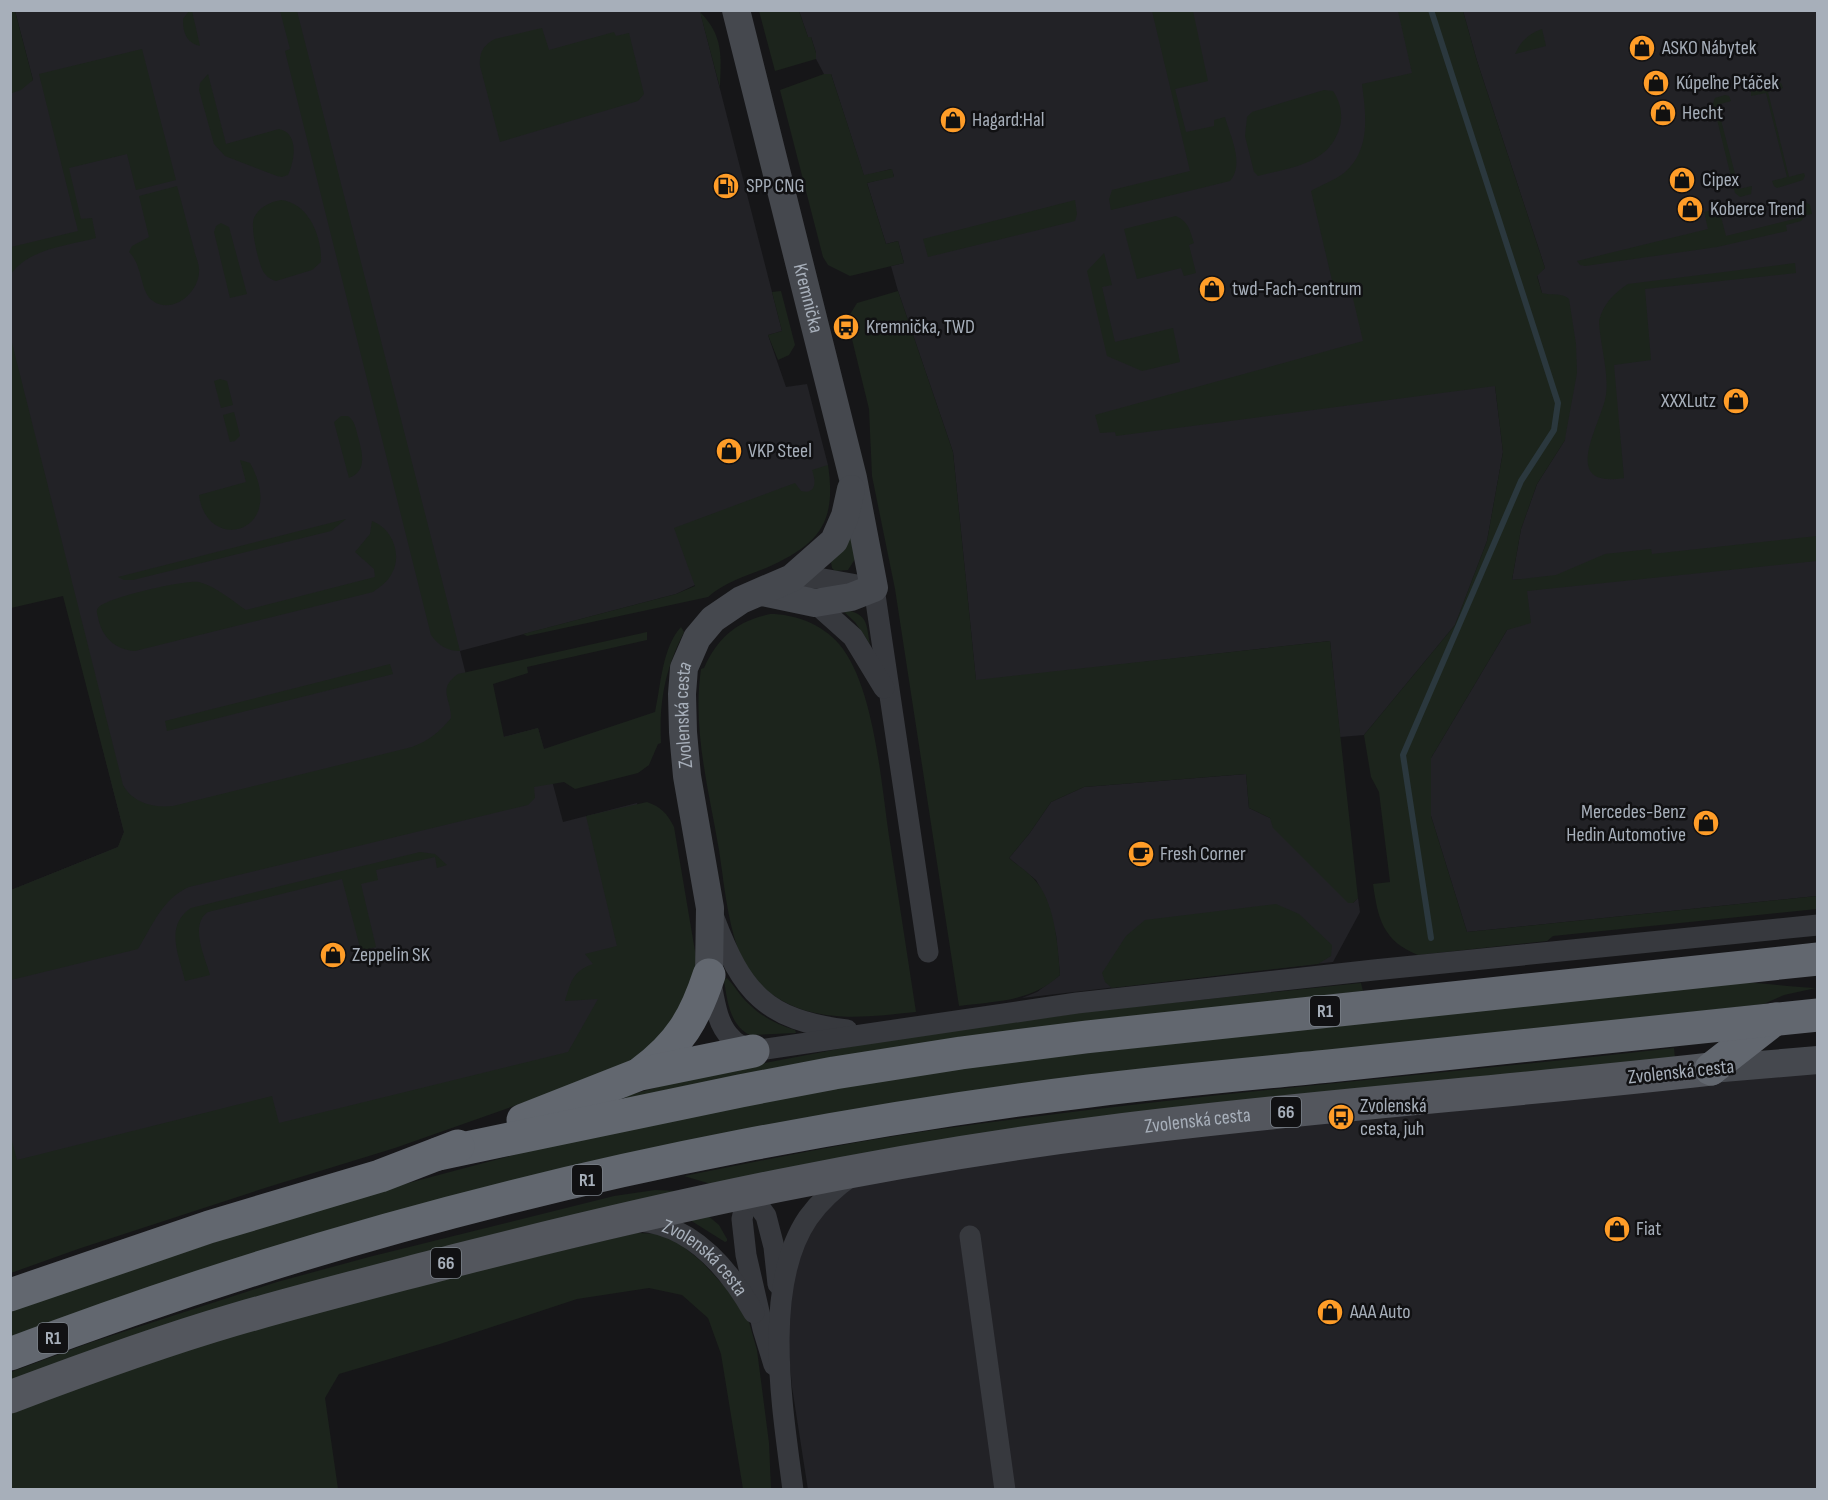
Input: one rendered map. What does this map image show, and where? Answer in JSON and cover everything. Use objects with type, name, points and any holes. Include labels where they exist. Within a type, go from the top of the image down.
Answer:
[{"type":"highway","name":"R1","points":[[10,1295],[135,1251],[380,1176],[438,1154],[740,1090],[961,1053],[1097,1035],[1818,959]]},
{"type":"highway","points":[[640,1074],[657,1061],[688,1027],[700,1004],[709,975]]},
{"type":"highway","name":"R1","points":[[10,1354],[96,1322],[246,1273],[416,1222],[580,1181],[739,1146],[1090,1091],[1818,1015]]},
{"type":"highway","points":[[1711,1069],[1775,1019]]},
{"type":"highway","points":[[438,1154],[640,1074],[753,1051]]},
{"type":"main road","name":"Kremnička","points":[[736,10],[853,478],[874,588]]},
{"type":"main road","name":"Zvolenská cesta","points":[[709,975],[710,908],[687,776],[682,732],[684,668],[697,638],[713,619],[741,600],[792,578],[834,541],[845,516],[853,478]]},
{"type":"main road","points":[[762,592],[815,603],[851,597],[874,588]]},
{"type":"main road","name":"Zvolenská cesta","points":[[862,1168],[1104,1132],[1397,1100],[1818,1060]]},
{"type":"main road","name":"66","points":[[10,1397],[148,1347],[233,1320],[540,1239],[748,1191],[862,1168]]},
{"type":"street","name":"Zvolenská cesta","points":[[792,578],[818,578],[874,588]]},
{"type":"street","points":[[874,588],[928,952]]},
{"type":"street","points":[[815,603],[837,620],[853,637],[890,697]]},
{"type":"street","name":"Zvolenská cesta","points":[[710,908],[736,968],[748,987],[762,1000],[800,1020],[827,1027],[869,1032]]},
{"type":"street","name":"Zvolenská cesta","points":[[709,975],[717,1012],[724,1029],[733,1041],[753,1051],[869,1032],[1089,1002],[1374,970],[1818,925]]},
{"type":"street","name":"Zvolenská cesta","points":[[793,1490],[780,1383],[781,1315],[785,1272],[795,1243],[807,1219],[823,1200],[862,1168]]},
{"type":"street","name":"Zvolenská cesta","points":[[748,1191],[766,1216],[774,1247],[781,1315]]},
{"type":"street","name":"Zvolenská cesta","points":[[748,1191],[742,1219],[746,1256],[763,1329],[780,1383]]},
{"type":"street","name":"Zvolenská cesta","points":[[623,1219],[654,1222],[682,1233],[704,1248],[725,1270],[746,1298],[763,1329]]},
{"type":"street","points":[[970,1236],[1005,1490]]},
{"type":"shaded area","points":[[10,11],[15,11],[33,80],[21,90],[12,93]]},
{"type":"shaded area","points":[[15,11],[700,11],[782,331],[768,335],[786,387],[807,384],[828,465],[828,504],[695,585],[676,594],[460,651],[483,742],[538,728],[563,822],[637,803],[654,908],[580,1053],[11,1193],[11,890],[118,847],[124,832],[11,389],[11,93],[33,80]]},
{"type":"shaded area","points":[[189,11],[192,11],[200,46],[188,40],[185,32],[183,19]]},
{"type":"shaded area","points":[[280,11],[297,11],[460,651],[443,647],[431,635],[285,51],[290,49]]},
{"type":"shaded area","points":[[759,11],[799,11],[808,37],[811,37],[816,59],[775,71]]},
{"type":"shaded area","points":[[799,11],[1419,11],[1495,386],[1503,452],[1487,541],[1455,625],[1364,735],[1340,737],[1330,641],[976,681],[953,452],[891,266],[904,263],[898,241],[886,244],[867,183],[894,176],[891,169],[864,176],[831,74],[824,74],[816,59],[811,37],[808,37]]},
{"type":"shaded area","points":[[1152,11],[1193,11],[1208,81],[1175,89],[1186,132],[1214,126],[1214,120],[1225,117],[1235,150],[1236,166],[1230,181],[1111,210],[1109,199],[1112,190],[1190,171]]},
{"type":"shaded area","points":[[1398,11],[1463,11],[1477,61],[1545,268],[1537,276],[1542,293],[1569,299],[1576,344],[1577,373],[1565,440],[1537,484],[1521,529],[1512,580],[1556,575],[1605,554],[1651,549],[1652,554],[1817,536],[1817,561],[1527,591],[1531,623],[1507,630],[1431,758],[1431,816],[1467,932],[1817,896],[1817,909],[1553,936],[1547,941],[1418,955],[1406,949],[1390,936],[1377,908],[1373,884],[1390,882],[1379,792],[1371,777],[1364,735],[1455,625],[1487,541],[1503,452],[1495,386],[1116,436],[1115,432],[1100,433],[1095,415],[1363,341],[1351,290],[1335,293],[1311,191],[1344,173],[1359,154],[1365,132],[1362,84],[1412,73]]},
{"type":"shaded area","points":[[1463,11],[1817,11],[1817,896],[1467,932],[1431,816],[1431,758],[1507,630],[1527,591],[1527,579],[1512,580],[1521,529],[1537,484],[1565,440],[1542,293],[1537,275],[1545,268],[1477,61]]},
{"type":"shaded area","points":[[700,12],[717,38],[720,57],[720,88]]},
{"type":"shaded area","points":[[542,28],[549,50],[614,32],[616,36],[629,33],[644,94],[638,101],[500,142],[480,66],[481,53],[487,44],[495,39]]},
{"type":"shaded area","points":[[1542,29],[1546,46],[1515,54],[1526,38]]},
{"type":"shaded area","points":[[142,49],[176,180],[136,190],[127,154],[69,168],[81,219],[92,218],[96,238],[39,253],[19,265],[11,274],[11,247],[78,231],[39,74]]},
{"type":"shaded area","points":[[208,74],[226,144],[279,129],[285,132],[290,136],[294,148],[288,175],[277,176],[225,156],[214,144],[199,90],[200,83]]},
{"type":"shaded area","points":[[824,74],[831,74],[864,175],[892,169],[894,177],[867,183],[886,244],[898,241],[904,263],[850,276],[828,265],[823,257],[780,90]]},
{"type":"shaded area","points":[[1781,83],[1783,88],[1768,92],[1789,177],[1804,173],[1805,176],[1803,180],[1777,188],[1772,181],[1787,177],[1766,93],[1751,96],[1751,91],[1755,87]]},
{"type":"shaded area","points":[[1324,90],[1333,91],[1341,112],[1340,126],[1328,149],[1318,157],[1296,167],[1258,176],[1254,172],[1245,136],[1247,117],[1252,112]]},
{"type":"shaded area","points":[[1729,96],[1731,101],[1717,105],[1739,189],[1752,186],[1751,194],[1740,197],[1735,193],[1713,103],[1715,98]]},
{"type":"shaded area","points":[[177,186],[198,263],[199,277],[193,290],[183,300],[163,305],[149,297],[137,264],[129,252],[132,246],[149,237],[139,196]]},
{"type":"shaded area","points":[[281,200],[299,207],[312,223],[319,242],[321,262],[312,270],[276,281],[268,277],[262,269],[255,244],[253,222],[256,214],[262,208]]},
{"type":"shaded area","points":[[1075,200],[1077,214],[1075,221],[928,257],[923,239]]},
{"type":"shaded area","points":[[1804,201],[1810,205],[1812,214],[1806,215],[1801,221],[1786,225],[1787,231],[1717,247],[1585,266],[1580,265],[1577,261],[1708,229],[1704,212],[1719,209],[1726,236],[1802,217],[1799,202]]},
{"type":"shaded area","points":[[1176,216],[1186,224],[1194,243],[1189,245],[1196,273],[1184,276],[1181,268],[1137,279],[1124,229]]},
{"type":"shaded area","points":[[221,223],[229,227],[247,294],[230,298],[214,232],[216,226]]},
{"type":"shaded area","points":[[1104,253],[1112,285],[1102,287],[1115,342],[1173,328],[1180,362],[1142,371],[1107,356],[1087,271]]},
{"type":"shaded area","points":[[1795,263],[1796,273],[1645,289],[1651,360],[1614,365],[1624,478],[1604,479],[1593,474],[1588,464],[1588,452],[1603,408],[1607,386],[1599,321],[1603,309],[1614,295],[1628,284]]},
{"type":"shaded area","points":[[781,291],[795,345],[789,355],[778,360],[768,335],[782,331],[772,292]]},
{"type":"shaded area","points":[[898,291],[953,452],[976,680],[1330,641],[1358,898],[1353,903],[1348,903],[1273,828],[1270,818],[1249,808],[1246,774],[1084,787],[1051,802],[1009,858],[1034,879],[1047,899],[1054,924],[1060,975],[1037,991],[1012,999],[959,1006],[895,589],[872,476],[869,409],[851,335],[849,316],[857,303]]},
{"type":"shaded area","points":[[11,339],[123,785],[132,796],[151,805],[173,806],[412,747],[433,736],[451,718],[447,689],[448,684],[458,674],[647,632],[647,640],[527,667],[528,673],[493,684],[504,737],[538,728],[544,749],[655,712],[666,656],[681,627],[684,632],[672,659],[662,699],[661,743],[658,744],[649,765],[638,773],[575,789],[564,782],[534,787],[535,798],[528,805],[189,887],[165,905],[138,949],[11,980],[11,890],[118,847],[124,832],[63,596],[11,608]]},
{"type":"shaded area","points":[[220,379],[227,381],[233,405],[221,408],[214,381]]},
{"type":"shaded area","points":[[234,412],[240,436],[230,442],[223,415]]},
{"type":"shaded area","points":[[341,416],[348,416],[354,423],[362,455],[359,471],[349,478],[334,422]]},
{"type":"shaded area","points":[[240,460],[250,463],[259,487],[260,506],[253,520],[242,528],[229,530],[216,525],[205,514],[199,495],[246,482]]},
{"type":"shaded area","points":[[828,465],[829,503],[820,530],[811,541],[784,559],[729,583],[708,597],[527,636],[523,634],[676,594],[695,586],[674,528],[795,483],[801,491],[810,491],[814,486],[812,470]]},
{"type":"shaded area","points":[[346,519],[331,531],[133,580],[118,577]]},
{"type":"shaded area","points":[[372,521],[386,530],[396,552],[394,568],[389,578],[373,592],[135,651],[115,645],[102,630],[97,610],[104,604],[146,590],[179,583],[206,584],[246,610],[375,577],[374,569],[355,552],[370,534]]},
{"type":"shaded area","points":[[851,536],[855,559],[848,570],[835,571],[831,562]]},
{"type":"shaded area","points":[[848,610],[863,618],[870,644],[855,622],[843,611]]},
{"type":"shaded area","points":[[770,614],[798,618],[825,631],[839,644],[851,662],[860,684],[868,709],[879,762],[916,1012],[859,1017],[804,1010],[787,1003],[765,989],[751,973],[738,949],[728,913],[703,760],[699,714],[701,669],[704,668],[722,639],[730,632],[748,621]]},
{"type":"shaded area","points":[[390,664],[393,674],[167,731],[165,721]]},
{"type":"shaded area","points":[[1246,774],[1249,808],[1270,818],[1353,903],[1358,898],[1360,912],[1333,962],[1022,998],[1037,992],[1060,975],[1056,935],[1046,899],[1036,880],[1009,858],[1051,802],[1084,787]]},
{"type":"shaded area","points":[[647,802],[663,811],[674,827],[696,957],[695,985],[684,1011],[641,1058],[579,1083],[395,1148],[268,1187],[11,1273],[10,1134],[17,1160],[272,1096],[279,1123],[568,1052],[598,999],[565,1001],[571,982],[581,970],[593,964],[585,954],[617,946],[586,816]]},
{"type":"shaded area","points":[[420,852],[435,854],[447,865],[437,868],[435,857],[376,870],[378,880],[361,884],[376,947],[361,951],[342,879],[208,912],[202,918],[199,933],[210,975],[185,981],[177,951],[176,932],[183,915],[191,908]]},
{"type":"shaded area","points":[[1276,904],[1299,914],[1332,945],[1331,956],[1318,964],[1112,988],[1105,982],[1102,973],[1126,936],[1145,920]]},
{"type":"shaded area","points":[[727,978],[742,997],[760,1013],[780,1025],[795,1030],[796,1033],[750,1035],[743,1031],[731,1012],[724,980]]},
{"type":"shaded area","points":[[1731,982],[1816,988],[1784,995],[1764,1004],[948,1094],[11,1338],[11,1310],[326,1205],[559,1143],[711,1110],[943,1069]]},
{"type":"shaded area","points":[[1361,983],[1363,991],[1095,1021],[624,1099],[626,1096],[701,1075],[891,1039],[1094,1011]]},
{"type":"shaded area","points":[[1674,1048],[1675,1058],[711,1184],[684,1176],[888,1137],[1045,1115]]},
{"type":"shaded area","points":[[1817,1062],[1817,1489],[808,1490],[792,1387],[786,1323],[791,1270],[806,1234],[849,1186],[979,1162]]},
{"type":"shaded area","points":[[655,1190],[678,1191],[11,1383],[11,1372],[92,1342],[277,1282],[614,1196]]},
{"type":"shaded area","points":[[707,1215],[719,1225],[727,1241],[725,1242],[690,1220]]},
{"type":"shaded area","points":[[637,1233],[662,1234],[679,1243],[702,1262],[726,1288],[749,1322],[757,1350],[769,1443],[771,1489],[743,1489],[721,1354],[708,1318],[682,1295],[649,1288],[577,1299],[339,1374],[325,1398],[338,1489],[11,1489],[10,1410],[163,1356],[382,1293]]},
{"type":"waterway","points":[[1431,10],[1558,403],[1554,430],[1521,481],[1403,755],[1431,938]]},
{"type":"place","name":"ASKO Nábytek","points":[[1642,48]]},
{"type":"place","name":"Kúpeľne Ptáček","points":[[1656,83]]},
{"type":"place","name":"Hecht","points":[[1663,113]]},
{"type":"place","name":"Hagard:Hal","points":[[953,120]]},
{"type":"place","name":"Cipex","points":[[1682,180]]},
{"type":"place","name":"SPP CNG","points":[[726,186]]},
{"type":"place","name":"Koberce Trend","points":[[1690,209]]},
{"type":"place","name":"twd-Fach-centrum","points":[[1212,289]]},
{"type":"place","name":"Kremnička, TWD","points":[[846,327]]},
{"type":"place","name":"XXXLutz","points":[[1736,401]]},
{"type":"place","name":"VKP Steel","points":[[729,451]]},
{"type":"place","name":"Mercedes-Benz Hedin Automotive","points":[[1706,823]]},
{"type":"place","name":"Fresh Corner","points":[[1141,854]]},
{"type":"place","name":"Zeppelin SK","points":[[333,955]]},
{"type":"place","name":"Zvolenská cesta, juh","points":[[1341,1117]]},
{"type":"place","name":"Fiat","points":[[1617,1229]]},
{"type":"place","name":"AAA Auto","points":[[1330,1312]]}]
